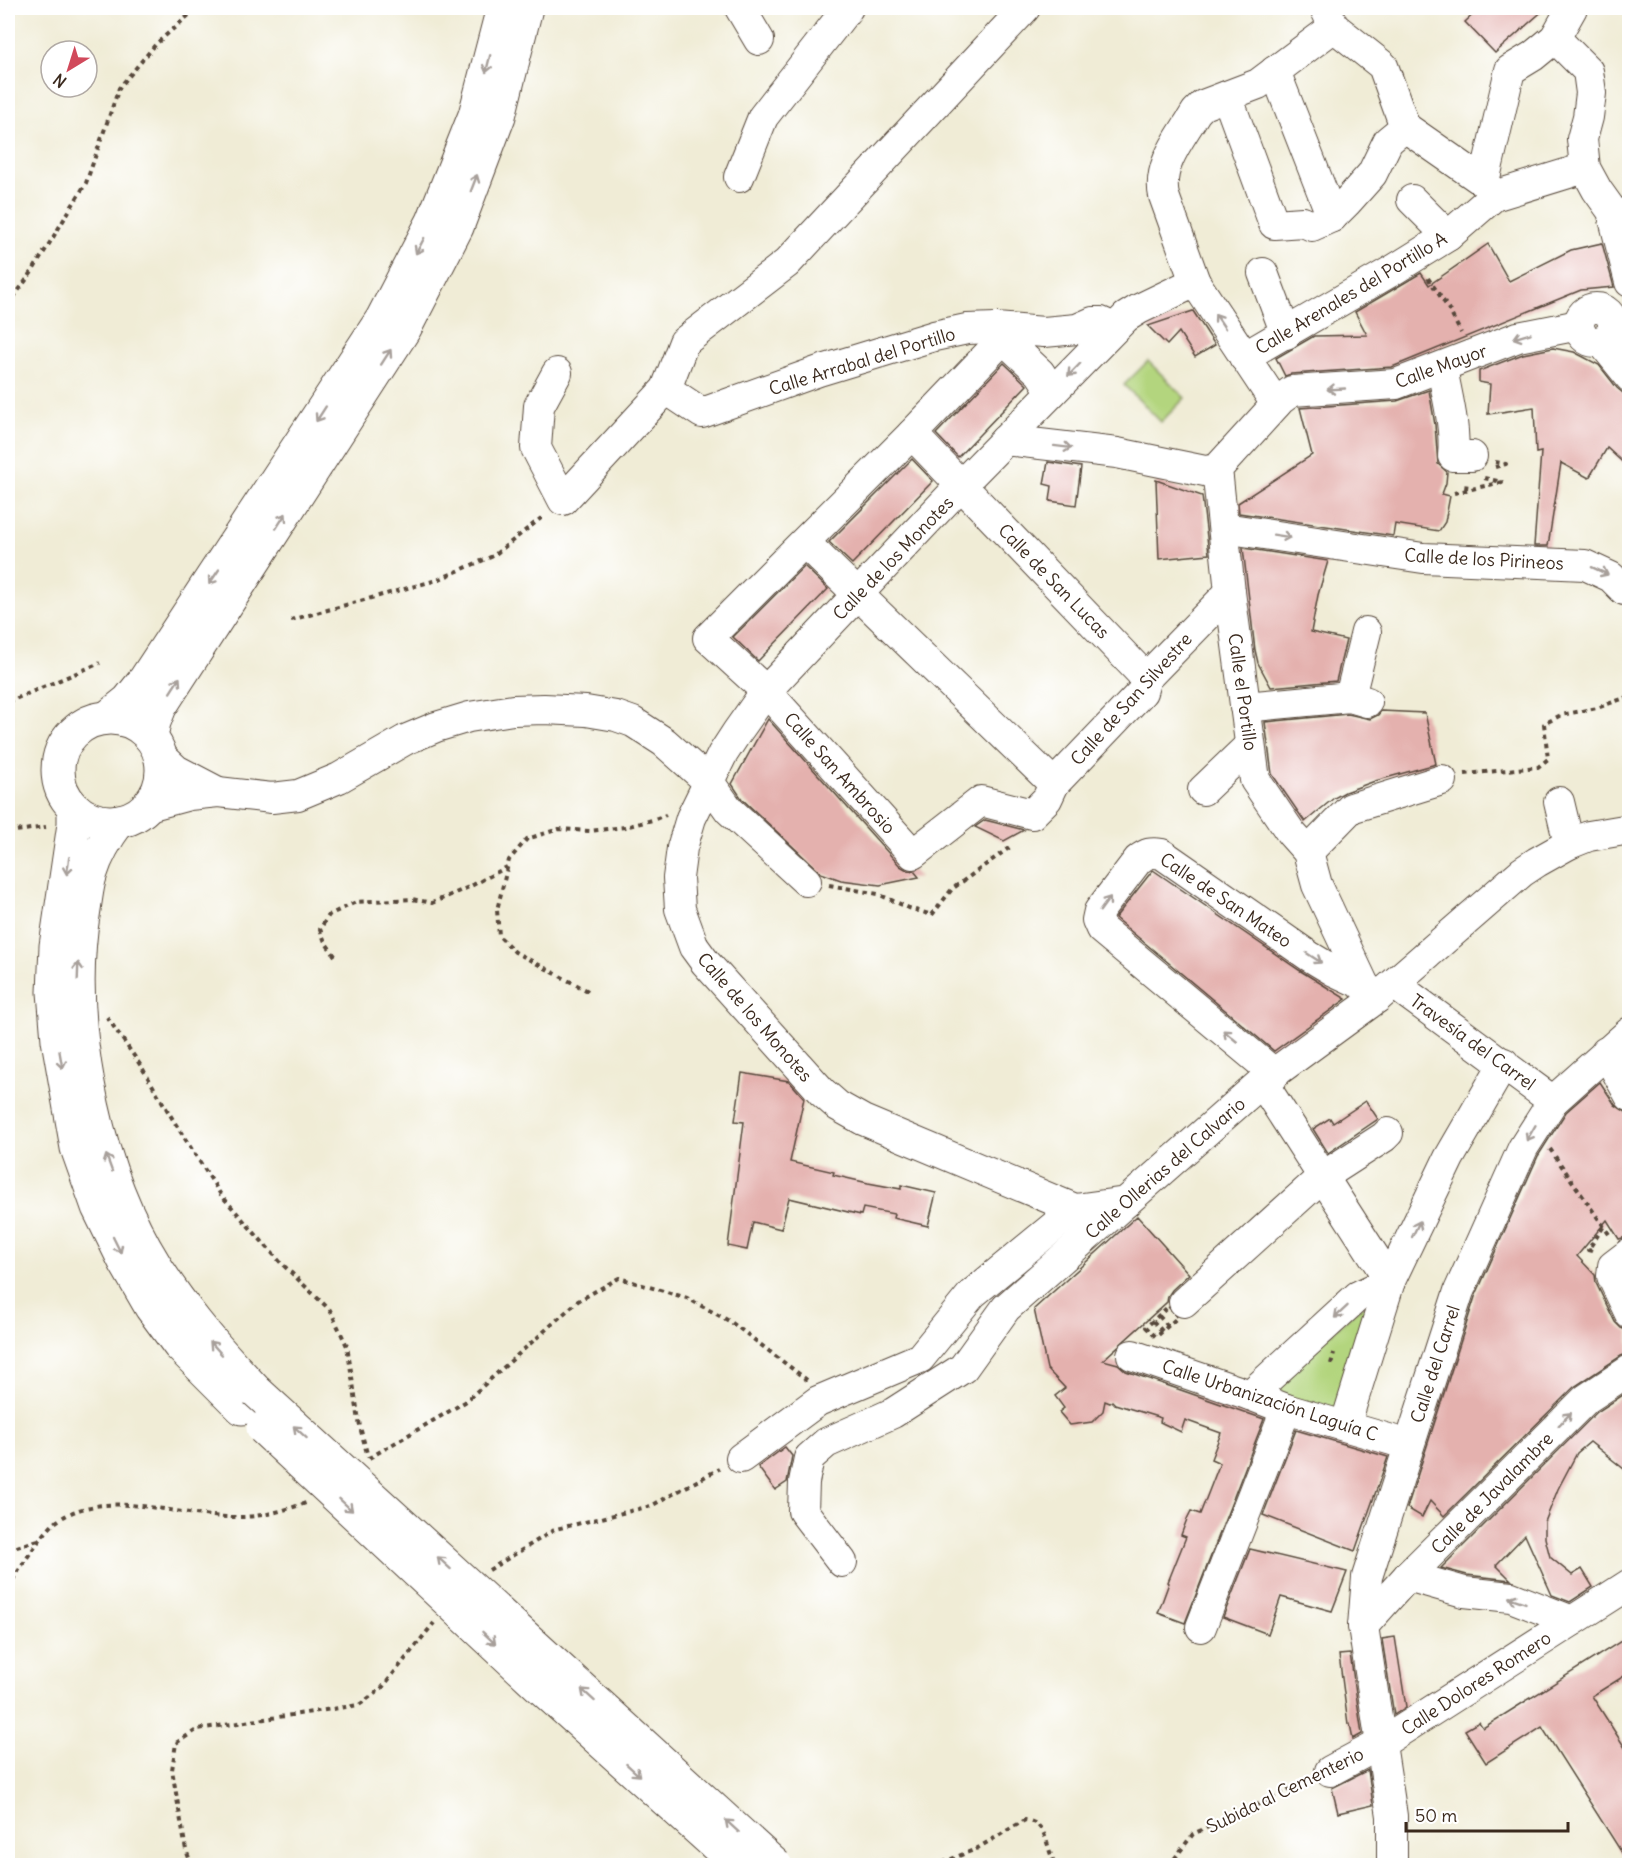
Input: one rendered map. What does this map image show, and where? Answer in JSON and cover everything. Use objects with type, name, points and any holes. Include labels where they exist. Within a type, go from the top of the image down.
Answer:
[{"type":"highway","points":[[108,717],[128,701],[144,681],[382,319],[433,221],[475,115],[502,8]]},
{"type":"highway","points":[[74,816],[119,821],[135,816],[148,806],[156,795],[163,768],[156,746],[154,722],[160,707],[405,328],[458,227],[499,116],[526,8]]},
{"type":"highway","points":[[156,746],[139,726],[124,719],[108,717],[91,721],[76,730],[65,743],[58,760],[58,777],[74,816],[56,946],[54,992],[58,1040],[77,1148],[98,1207],[125,1262],[152,1307],[179,1345],[249,1400],[776,1866]]},
{"type":"highway","points":[[119,821],[102,845],[90,874],[81,928],[77,975],[81,1035],[98,1135],[119,1192],[143,1246],[170,1291],[212,1344],[249,1400],[537,1684],[739,1866]]},
{"type":"street","points":[[740,8],[759,40]]},
{"type":"street","points":[[738,177],[763,117],[848,8]]},
{"type":"street","points":[[557,373],[539,406],[536,448],[563,500],[666,389],[684,342],[787,263],[1025,8]]},
{"type":"street","points":[[1005,440],[1117,453],[1204,471],[1217,469],[1288,398],[1244,357],[1195,282],[1164,196],[1161,185],[1164,167],[1196,112],[1203,105],[1258,84],[1275,71],[1329,17],[1383,66],[1405,128],[1489,189],[1510,70],[1533,56],[1555,38],[1572,8]]},
{"type":"street","points":[[1555,38],[1588,71],[1591,93],[1582,139],[1585,168],[1617,198],[1612,211],[1629,282]]},
{"type":"street","points":[[1275,71],[1332,217]]},
{"type":"street","points":[[1227,96],[1274,224],[1303,222],[1312,226],[1332,217],[1372,174],[1388,141],[1405,128]]},
{"type":"street","name":"Calle Arenales del Portillo A","points":[[1244,357],[1448,236],[1489,189],[1585,168]]},
{"type":"street","points":[[1412,200],[1448,236]]},
{"type":"street","points":[[1263,273],[1286,334]]},
{"type":"street","points":[[1114,328],[1138,309],[1195,282]]},
{"type":"street","points":[[1590,333],[1610,335],[1612,319],[1617,312]]},
{"type":"street","name":"Calle Arrabal del Portillo","points":[[666,389],[702,413],[819,371],[934,336],[967,329],[1044,332],[1077,329],[1093,322],[1101,322],[1114,328]]},
{"type":"street","name":"Calle de los Monotes","points":[[1075,1209],[863,1120],[838,1106],[822,1092],[694,947],[680,909],[678,878],[682,848],[691,818],[737,732],[766,691],[1114,328]]},
{"type":"street","points":[[1590,333],[1629,377]]},
{"type":"street","name":"Calle Mayor","points":[[1288,398],[1389,386],[1442,368],[1518,337],[1590,333]]},
{"type":"street","points":[[1052,392],[1040,373],[1008,342],[1001,341],[805,543],[1054,784]]},
{"type":"street","points":[[1442,368],[1452,421],[1453,456],[1472,456]]},
{"type":"street","name":"Calle de San Lucas","points":[[912,434],[1146,678]]},
{"type":"street","name":"Calle el Portillo","points":[[1217,469],[1230,592],[1255,780],[1291,833],[1308,852],[1317,885],[1378,989]]},
{"type":"street","name":"Calle de los Pirineos","points":[[1224,528],[1423,558],[1585,565],[1611,577],[1628,597]]},
{"type":"street","name":"Calle San Ambrosio","points":[[805,543],[708,638],[766,691],[913,854]]},
{"type":"street","name":"Calle de San Silvestre","points":[[913,854],[981,801],[1032,814],[1047,800],[1054,784],[1142,692],[1146,678],[1230,592]]},
{"type":"street","points":[[1245,707],[1359,700],[1366,632]]},
{"type":"street","points":[[148,806],[189,795],[218,792],[272,798],[298,795],[339,778],[405,740],[469,717],[544,709],[586,711],[616,716],[633,722],[664,742],[709,782],[729,810],[806,881]]},
{"type":"street","points":[[1203,790],[1250,744]]},
{"type":"street","points":[[156,746],[176,770],[218,792]]},
{"type":"street","points":[[1308,852],[1351,808],[1442,780]]},
{"type":"street","points":[[1559,802],[1569,844]]},
{"type":"street","name":"Calle Ollerias del Calvario","points":[[842,1562],[803,1512],[804,1482],[809,1458],[826,1443],[893,1413],[963,1368],[1006,1308],[1268,1078],[1522,872],[1569,844],[1599,833],[1629,829]]},
{"type":"street","name":"Calle de San Mateo","points":[[1378,989],[1334,971],[1309,956],[1162,854],[1153,852],[1138,860],[1099,911],[1097,920],[1101,929],[1268,1078],[1322,1177],[1390,1281]]},
{"type":"street","name":"Travesía del Carrel","points":[[1378,989],[1504,1063],[1553,1101]]},
{"type":"street","name":"Calle del Carrel","points":[[1392,1866],[1392,1816],[1363,1626],[1367,1577],[1459,1291],[1523,1148],[1534,1127],[1553,1101],[1629,1032]]},
{"type":"street","points":[[1606,1052],[1629,1096]]},
{"type":"street","points":[[1345,1426],[1390,1281],[1449,1158],[1504,1063]]},
{"type":"street","points":[[1184,1302],[1322,1177],[1388,1133]]},
{"type":"street","points":[[741,1458],[818,1401],[920,1358],[972,1294],[1075,1209],[1126,1202]]},
{"type":"street","points":[[1620,1245],[1612,1276],[1629,1313]]},
{"type":"street","points":[[1250,1395],[1358,1296],[1390,1281]]},
{"type":"street","name":"Calle Urbanización Laguía C","points":[[1132,1355],[1286,1409],[1409,1445]]},
{"type":"street","name":"Calle de Javalambre","points":[[1363,1626],[1408,1576],[1586,1399],[1629,1370]]},
{"type":"street","points":[[1201,1627],[1286,1409]]},
{"type":"street","name":"Calle Dolores Romero","points":[[1408,1576],[1464,1592],[1511,1597],[1572,1621]]},
{"type":"street","name":"Calle Dolores Romero","points":[[1380,1744],[1629,1584]]},
{"type":"street","name":"Subida al Cementerio","points":[[1330,1771],[1380,1744]]},
{"type":"path","points":[[8,306],[32,272],[86,183],[119,88],[156,44],[197,8]]},
{"type":"path","points":[[1413,258],[1449,308],[1472,355]]},
{"type":"path","points":[[291,620],[437,580],[493,556],[563,500]]},
{"type":"path","points":[[8,702],[100,663]]},
{"type":"path","points":[[1442,780],[1466,774],[1538,767],[1548,759],[1544,724],[1561,715],[1597,708],[1629,696]]},
{"type":"path","points":[[588,991],[515,952],[500,936],[497,909],[509,860],[527,839],[559,829],[590,831],[625,827],[678,810],[691,818]]},
{"type":"path","points":[[8,832],[74,816]]},
{"type":"path","points":[[806,881],[878,894],[909,908],[932,915],[952,889],[1013,845]]},
{"type":"path","points":[[335,956],[325,942],[320,929],[328,915],[356,902],[412,899],[432,903],[507,867]]},
{"type":"path","points":[[101,1007],[141,1066],[221,1195],[281,1263],[330,1310],[347,1346],[360,1427],[370,1467]]},
{"type":"path","points":[[1534,1127],[1620,1245]]},
{"type":"path","points":[[1594,1251],[1588,1250],[1604,1226]]},
{"type":"path","points":[[369,1458],[465,1402],[578,1301],[619,1278],[687,1298],[722,1317],[829,1397]]},
{"type":"path","points":[[1150,1331],[1146,1327],[1159,1316],[1168,1326],[1156,1337]]},
{"type":"path","points":[[1153,1321],[1163,1332]]},
{"type":"path","points":[[1330,1364],[1333,1355]]},
{"type":"path","points":[[1321,1360],[1338,1366]]},
{"type":"path","points":[[369,1458],[376,1466]]},
{"type":"path","points":[[487,1571],[556,1529],[651,1506],[741,1458]]},
{"type":"path","points":[[8,1588],[54,1522],[72,1512],[103,1504],[160,1508],[228,1518],[266,1516],[316,1500]]},
{"type":"path","points":[[8,1550],[41,1539]]},
{"type":"path","points":[[192,1866],[186,1850],[172,1770],[176,1743],[198,1729],[359,1705],[381,1689],[438,1618]]},
{"type":"path","name":"Subida al Cementerio","points":[[1169,1866],[1193,1834],[1330,1771]]},
{"type":"path","points":[[934,1866],[976,1849],[1025,1820],[1034,1821],[1042,1828],[1052,1860],[1057,1866]]},
{"type":"green space","points":[[1148,361],[1185,398],[1161,422],[1124,385]]},
{"type":"green space","points":[[1361,1306],[1372,1311],[1338,1415],[1277,1398],[1273,1386]]},
{"type":"building","points":[[1480,8],[1546,8],[1495,53],[1465,22]]},
{"type":"building","points":[[1602,243],[1614,287],[1581,290],[1392,367],[1285,376],[1276,358],[1314,336],[1367,335],[1355,312],[1421,273],[1429,285],[1488,244],[1509,281],[1571,250]]},
{"type":"building","points":[[1193,311],[1215,345],[1195,357],[1179,332],[1167,345],[1148,326]]},
{"type":"building","points":[[1553,348],[1574,352],[1599,365],[1617,388],[1629,394],[1629,468],[1607,448],[1589,478],[1561,463],[1548,546],[1534,546],[1541,452],[1536,453],[1534,407],[1488,414],[1490,384],[1479,382],[1479,371],[1523,354]]},
{"type":"building","points":[[1004,363],[1027,385],[958,457],[936,434]]},
{"type":"building","points":[[1429,390],[1438,464],[1447,472],[1442,494],[1450,496],[1445,522],[1439,531],[1395,524],[1393,536],[1239,513],[1238,503],[1312,455],[1300,408],[1397,401]]},
{"type":"building","points":[[912,459],[933,481],[852,564],[829,542]]},
{"type":"building","points":[[1048,462],[1081,467],[1076,505],[1050,501],[1052,486],[1044,484]]},
{"type":"building","points":[[1156,480],[1202,496],[1209,554],[1159,559]]},
{"type":"building","points":[[1243,548],[1328,561],[1318,595],[1311,632],[1346,640],[1336,681],[1271,687],[1258,663],[1255,650]]},
{"type":"building","points":[[804,566],[828,589],[758,661],[733,637]]},
{"type":"building","points":[[1381,711],[1425,713],[1436,764],[1345,792],[1305,822],[1272,774],[1265,722],[1348,714],[1370,719]]},
{"type":"building","points":[[768,719],[900,866],[914,871],[919,877],[880,885],[841,880],[821,873],[742,799],[732,784]]},
{"type":"building","points":[[985,820],[1024,830],[1004,841],[975,827]]},
{"type":"building","points":[[1153,870],[1299,970],[1346,999],[1274,1051],[1115,918]]},
{"type":"building","points":[[742,1073],[789,1081],[804,1098],[790,1162],[868,1183],[901,1189],[901,1185],[936,1193],[928,1226],[893,1218],[894,1214],[863,1208],[861,1215],[789,1198],[781,1229],[753,1222],[747,1250],[728,1246],[744,1122],[735,1121]]},
{"type":"building","points":[[1600,1082],[1615,1105],[1626,1112],[1629,1121],[1629,1236],[1619,1239],[1607,1220],[1577,1256],[1595,1275],[1596,1283],[1615,1322],[1621,1328],[1629,1331],[1629,1353],[1574,1387],[1444,1516],[1430,1501],[1422,1517],[1407,1508],[1475,1297],[1538,1156],[1566,1112]]},
{"type":"building","points":[[1366,1101],[1378,1119],[1328,1153],[1313,1129],[1330,1118],[1333,1123]]},
{"type":"building","points":[[1137,1216],[1189,1274],[1172,1290],[1167,1302],[1103,1360],[1118,1364],[1126,1371],[1264,1419],[1185,1623],[1158,1613],[1186,1537],[1181,1535],[1187,1519],[1191,1511],[1200,1514],[1220,1463],[1211,1459],[1221,1433],[1185,1420],[1181,1432],[1160,1422],[1161,1418],[1115,1404],[1112,1401],[1110,1403],[1105,1401],[1103,1411],[1092,1422],[1070,1425],[1059,1412],[1064,1408],[1055,1396],[1065,1388],[1047,1369],[1034,1309]]},
{"type":"building","points":[[1629,1391],[1629,1473],[1590,1442],[1577,1453],[1558,1489],[1545,1522],[1545,1538],[1550,1557],[1572,1575],[1582,1569],[1593,1587],[1570,1602],[1552,1595],[1525,1535],[1496,1565],[1511,1580],[1467,1575],[1441,1568],[1597,1412]]},
{"type":"building","points":[[1296,1430],[1388,1457],[1355,1551],[1263,1515]]},
{"type":"building","points":[[785,1447],[792,1456],[787,1482],[775,1490],[758,1467]]},
{"type":"building","points":[[1250,1549],[1347,1572],[1332,1611],[1281,1597],[1268,1634],[1223,1617]]},
{"type":"building","points":[[1629,1636],[1629,1673],[1592,1696],[1629,1754],[1629,1864],[1542,1727],[1486,1763],[1465,1730],[1479,1722],[1483,1728]]},
{"type":"building","points":[[1395,1637],[1406,1707],[1394,1715],[1382,1639]]},
{"type":"building","points":[[1350,1654],[1362,1734],[1353,1739],[1350,1724],[1348,1724],[1339,1655]]},
{"type":"building","points":[[1368,1770],[1373,1805],[1338,1813],[1332,1788]]}]
